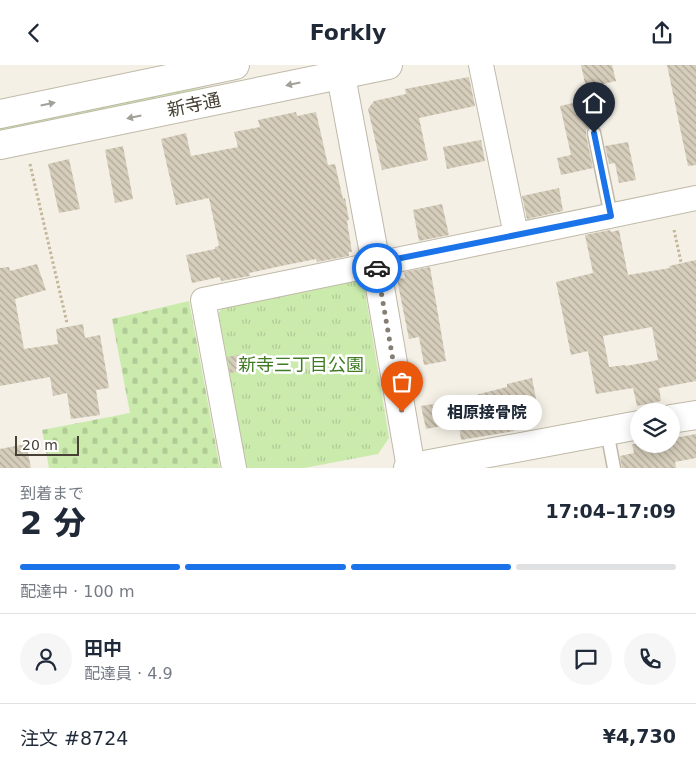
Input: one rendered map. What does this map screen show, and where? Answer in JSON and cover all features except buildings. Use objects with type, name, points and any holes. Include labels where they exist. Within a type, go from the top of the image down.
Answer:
[{"type":"street","name":"新寺通","points":[[0,113],[235,65]]},
{"type":"street","name":"新寺通","points":[[0,145],[340,70],[388,65]]},
{"type":"street","points":[[481,65],[516,235]]},
{"type":"street","points":[[340,70],[376,263],[411,468]]},
{"type":"street","points":[[234,468],[203,300],[696,198]]},
{"type":"street","points":[[680,418],[696,415]]},
{"type":"street","points":[[408,468],[630,427]]},
{"type":"lane","points":[[594,133],[611,216]]},
{"type":"lane","points":[[607,431],[614,468]]},
{"type":"path","points":[[29,161],[67,323]]},
{"type":"path","points":[[674,230],[681,262]]},
{"type":"green space","points":[[300,70],[0,133],[0,126],[167,92],[209,87]]},
{"type":"green space","name":"新寺三丁目公園","points":[[349,277],[364,285],[389,438],[378,454],[304,468],[244,468],[216,317],[224,305]]},
{"type":"green space","points":[[189,301],[220,468],[49,468],[42,430],[130,413],[112,319]]},
{"type":"way so far","points":[[377,268],[402,412]]},
{"type":"place","name":"相原接骨院","points":[[402,412]]},
{"type":"route","points":[[377,268],[376,263],[611,216],[594,133]]}]
